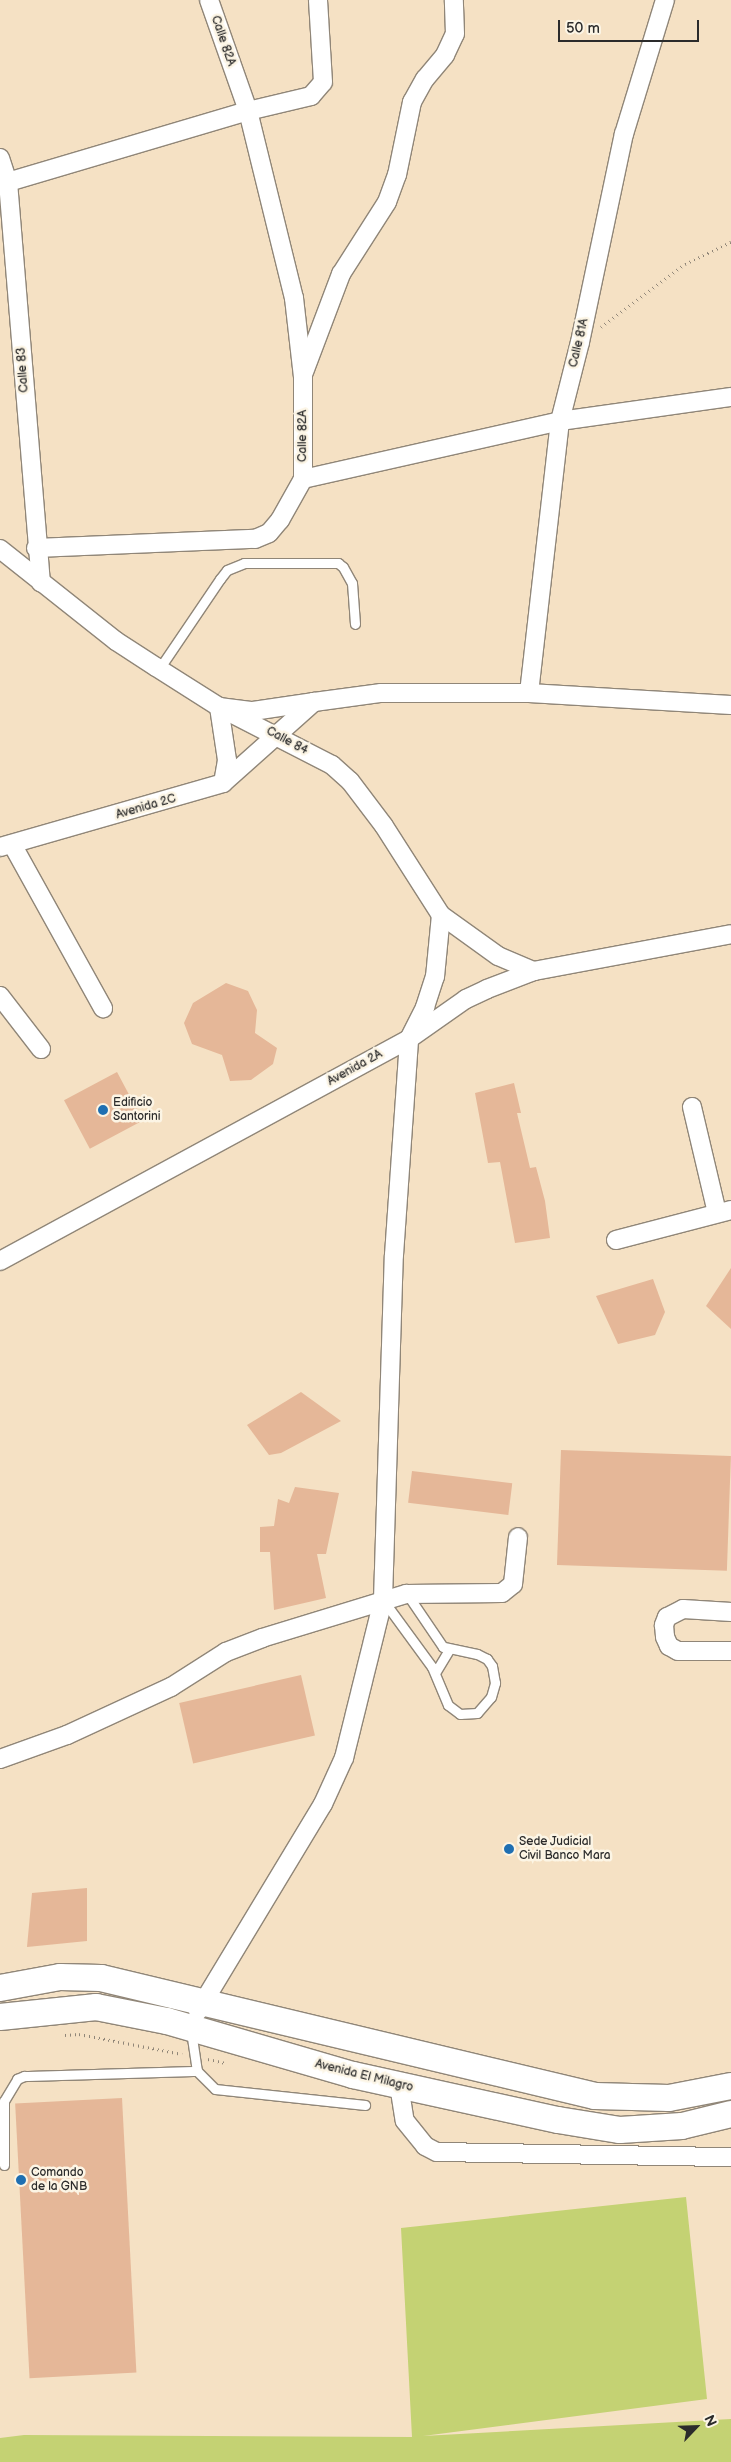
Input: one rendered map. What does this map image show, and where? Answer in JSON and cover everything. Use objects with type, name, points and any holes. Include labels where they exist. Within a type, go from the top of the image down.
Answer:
[{"type":"main road","points":[[0,1988],[60,1977],[101,1978],[595,2096],[669,2098],[731,2086]]},
{"type":"main road","name":"Avenida El Milagro","points":[[0,2017],[96,2007],[191,2028],[353,2075],[620,2130],[682,2126],[731,2114]]},
{"type":"street","name":"Calle 82A","points":[[209,0],[248,111],[294,298],[302,377],[303,479],[560,421],[731,397]]},
{"type":"street","points":[[8,182],[248,111],[311,96],[319,90],[323,82],[318,0]]},
{"type":"street","points":[[302,377],[341,274],[387,202],[397,175],[412,102],[425,79],[445,55],[455,34],[454,0]]},
{"type":"street","name":"Calle 81A","points":[[529,693],[560,421],[580,342],[624,134],[664,0]]},
{"type":"street","name":"Calle 83","points":[[0,158],[8,182],[36,548],[41,583]]},
{"type":"street","points":[[36,548],[255,539],[269,533],[280,520],[303,479]]},
{"type":"street","name":"Calle 84","points":[[0,550],[41,583],[159,669],[219,707],[332,765],[350,781],[384,826],[441,915],[498,956],[534,972]]},
{"type":"street","points":[[223,783],[228,760],[219,707],[253,711],[381,693],[529,693],[731,705]]},
{"type":"street","name":"Avenida 2C","points":[[6,845],[223,783],[314,702]]},
{"type":"street","points":[[6,845],[103,1008]]},
{"type":"street","points":[[191,2028],[202,2001],[323,1804],[337,1774],[346,1749],[383,1600],[394,1255],[409,1039],[425,1007],[435,977],[441,915]]},
{"type":"street","name":"Avenida 2A","points":[[0,1261],[409,1039],[466,999],[534,972],[731,934]]},
{"type":"street","points":[[0,996],[41,1049]]},
{"type":"street","points":[[616,1240],[724,1211],[692,1107]]},
{"type":"street","points":[[0,1759],[67,1735],[171,1687],[226,1652],[383,1600],[406,1594],[502,1593],[513,1584],[518,1537]]},
{"type":"street","points":[[731,1612],[683,1609],[667,1616],[664,1631],[669,1646],[678,1651],[731,1651]]},
{"type":"street","points":[[399,2085],[405,2121],[425,2146],[437,2152],[731,2157]]},
{"type":"lane","points":[[159,669],[220,579],[234,566],[244,563],[338,563],[344,567],[352,583],[355,624]]},
{"type":"lane","points":[[383,1600],[436,1673],[448,1705],[460,1714],[477,1712],[490,1698],[495,1674],[487,1659],[449,1650],[406,1594]]},
{"type":"lane","points":[[436,1673],[449,1650]]},
{"type":"lane","points":[[191,2028],[197,2071],[215,2089],[226,2092],[365,2105]]},
{"type":"lane","points":[[4,2165],[4,2101],[17,2079],[24,2076],[197,2071]]},
{"type":"path","points":[[580,342],[685,264],[731,242]]},
{"type":"green space","points":[[686,2197],[707,2399],[423,2436],[731,2419],[731,2462],[0,2462],[0,2438],[24,2435],[412,2437],[401,2228]]},
{"type":"building","points":[[226,983],[248,991],[257,1010],[255,1033],[277,1048],[273,1064],[251,1080],[230,1081],[222,1055],[192,1044],[184,1023],[193,1003]]},
{"type":"building","name":"Edificio Santorini","points":[[117,1072],[143,1121],[90,1149],[64,1100]]},
{"type":"building","points":[[514,1083],[521,1113],[517,1113],[530,1168],[536,1167],[545,1201],[550,1238],[515,1243],[500,1162],[488,1163],[475,1093]]},
{"type":"building","points":[[731,1268],[731,1329],[706,1306]]},
{"type":"building","points":[[653,1279],[665,1312],[655,1335],[618,1344],[596,1296]]},
{"type":"building","points":[[301,1392],[341,1421],[281,1453],[269,1455],[247,1425]]},
{"type":"building","points":[[561,1450],[731,1456],[727,1571],[557,1565]]},
{"type":"building","points":[[412,1471],[512,1483],[508,1515],[408,1503]]},
{"type":"building","points":[[295,1487],[339,1493],[326,1554],[317,1554],[326,1598],[274,1610],[270,1552],[260,1552],[260,1527],[274,1526],[278,1499],[289,1503]]},
{"type":"building","points":[[301,1675],[315,1735],[193,1764],[179,1703]]},
{"type":"building","points":[[87,1888],[87,1941],[27,1947],[32,1893]]},
{"type":"building","points":[[122,2098],[136,2373],[30,2378],[15,2104]]},
{"type":"place","name":"Edificio Santorini","points":[[103,1110]]},
{"type":"place","name":"Sede Judicial Civil Banco Mara","points":[[509,1849]]},
{"type":"place","name":"Comando de la GNB","points":[[21,2180]]}]
